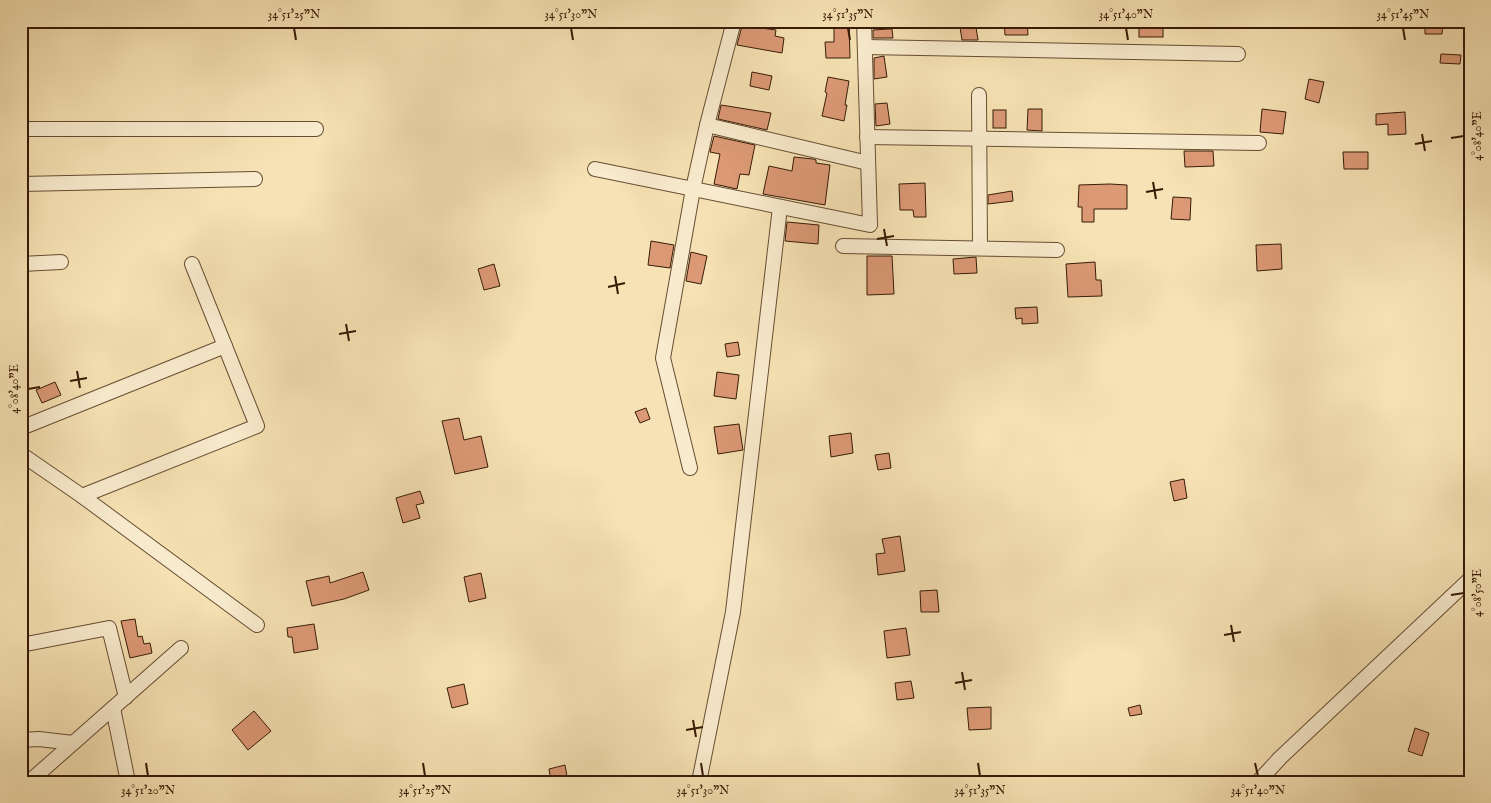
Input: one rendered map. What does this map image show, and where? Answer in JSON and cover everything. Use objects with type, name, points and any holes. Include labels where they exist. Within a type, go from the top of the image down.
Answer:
[{"type":"street","points":[[690,468],[664,358],[707,126],[734,21]]},
{"type":"street","points":[[595,169],[870,226],[864,21]]},
{"type":"street","points":[[864,47],[1238,54]]},
{"type":"street","points":[[979,95],[980,248]]},
{"type":"street","points":[[707,126],[868,163]]},
{"type":"street","points":[[21,129],[316,129]]},
{"type":"street","points":[[867,137],[1259,143]]},
{"type":"street","points":[[21,184],[255,179]]},
{"type":"street","points":[[699,782],[734,612],[780,207]]},
{"type":"street","points":[[843,246],[1057,250]]},
{"type":"street","points":[[21,264],[61,262]]},
{"type":"street","points":[[82,496],[257,426],[192,264]]},
{"type":"street","points":[[21,428],[225,346]]},
{"type":"street","points":[[21,454],[82,496],[257,625]]},
{"type":"street","points":[[1258,782],[1280,758],[1470,579]]},
{"type":"street","points":[[21,645],[108,628],[126,697]]},
{"type":"street","points":[[29,782],[181,648]]},
{"type":"street","points":[[113,708],[128,782]]},
{"type":"street","points":[[21,740],[39,739],[73,744]]},
{"type":"building","points":[[834,21],[849,21],[850,58],[826,58],[825,42],[834,42]]},
{"type":"building","points":[[959,21],[975,21],[978,40],[962,40]]},
{"type":"building","points":[[1004,21],[1027,21],[1028,35],[1005,35]]},
{"type":"building","points":[[1139,21],[1163,21],[1163,37],[1139,37]]},
{"type":"building","points":[[1425,21],[1443,21],[1442,34],[1425,34]]},
{"type":"building","points":[[743,22],[755,24],[754,27],[776,30],[775,36],[784,38],[782,53],[737,45]]},
{"type":"building","points":[[892,29],[893,38],[873,38],[873,30]]},
{"type":"building","points":[[1441,54],[1461,55],[1460,64],[1440,63]]},
{"type":"building","points":[[884,56],[887,77],[874,79],[874,58]]},
{"type":"building","points":[[752,72],[772,76],[769,90],[750,86]]},
{"type":"building","points":[[828,77],[849,81],[844,121],[822,116]]},
{"type":"building","points":[[1309,79],[1324,82],[1319,103],[1305,99]]},
{"type":"building","points":[[887,103],[890,124],[876,126],[875,104]]},
{"type":"building","points":[[721,105],[771,113],[767,130],[718,119]]},
{"type":"building","points":[[1028,109],[1042,109],[1042,131],[1027,130]]},
{"type":"building","points":[[1262,109],[1286,112],[1283,134],[1260,132]]},
{"type":"building","points":[[993,110],[1006,110],[1006,128],[993,128]]},
{"type":"building","points":[[1405,112],[1406,134],[1388,135],[1388,124],[1376,125],[1376,114]]},
{"type":"building","points":[[714,136],[755,145],[749,175],[740,174],[737,189],[714,184],[720,154],[710,152]]},
{"type":"building","points":[[1184,151],[1213,151],[1214,166],[1185,167]]},
{"type":"building","points":[[1343,152],[1368,152],[1368,169],[1344,169]]},
{"type":"building","points":[[794,157],[813,159],[816,160],[816,163],[830,165],[825,205],[763,194],[769,166],[792,171]]},
{"type":"building","points":[[925,183],[926,217],[914,217],[913,210],[900,210],[899,184]]},
{"type":"building","points":[[1079,185],[1127,185],[1127,209],[1094,209],[1094,222],[1082,222],[1082,207],[1078,207]]},
{"type":"building","points":[[1012,191],[1013,201],[988,204],[988,195]]},
{"type":"building","points":[[1173,197],[1191,198],[1190,220],[1171,219]]},
{"type":"building","points":[[787,222],[819,225],[818,244],[785,241]]},
{"type":"building","points":[[651,241],[674,245],[670,268],[648,265]]},
{"type":"building","points":[[1281,244],[1282,269],[1257,271],[1256,245]]},
{"type":"building","points":[[691,252],[707,256],[701,284],[686,281]]},
{"type":"building","points":[[867,256],[892,256],[894,294],[867,295]]},
{"type":"building","points":[[976,257],[977,273],[954,274],[953,259]]},
{"type":"building","points":[[1095,262],[1096,280],[1101,280],[1102,296],[1068,297],[1066,264]]},
{"type":"building","points":[[494,264],[500,286],[484,290],[478,269]]},
{"type":"building","points":[[1037,307],[1038,323],[1022,324],[1022,318],[1016,319],[1015,308]]},
{"type":"building","points":[[738,342],[740,355],[727,357],[725,344]]},
{"type":"building","points":[[717,372],[739,375],[736,399],[714,396]]},
{"type":"building","points":[[55,382],[61,395],[42,403],[36,390]]},
{"type":"building","points":[[646,408],[650,419],[640,423],[635,412]]},
{"type":"building","points":[[459,418],[464,440],[481,436],[488,467],[455,474],[442,421]]},
{"type":"building","points":[[739,424],[743,450],[718,454],[714,427]]},
{"type":"building","points":[[851,433],[853,453],[831,457],[829,436]]},
{"type":"building","points":[[889,453],[891,468],[878,470],[875,455]]},
{"type":"building","points":[[1184,479],[1187,498],[1174,501],[1170,482]]},
{"type":"building","points":[[420,491],[424,503],[416,505],[420,518],[403,523],[396,498]]},
{"type":"building","points":[[900,536],[905,571],[878,575],[876,554],[885,553],[882,539]]},
{"type":"building","points":[[363,572],[369,590],[344,599],[312,606],[306,581],[329,576],[330,583]]},
{"type":"building","points":[[481,573],[486,598],[469,602],[464,577]]},
{"type":"building","points":[[937,590],[939,612],[921,612],[920,591]]},
{"type":"building","points":[[135,619],[138,637],[142,636],[144,644],[150,643],[152,653],[130,658],[121,621]]},
{"type":"building","points":[[314,624],[318,649],[294,653],[292,637],[288,637],[287,628]]},
{"type":"building","points":[[906,628],[910,655],[887,658],[884,631]]},
{"type":"building","points":[[911,681],[914,698],[897,700],[895,683]]},
{"type":"building","points":[[464,684],[468,704],[452,708],[447,688]]},
{"type":"building","points":[[1140,705],[1142,714],[1130,716],[1128,708]]},
{"type":"building","points":[[991,707],[991,729],[969,730],[967,708]]},
{"type":"building","points":[[254,711],[271,731],[248,750],[232,730]]},
{"type":"building","points":[[1415,728],[1429,733],[1422,756],[1408,751]]},
{"type":"building","points":[[565,765],[568,782],[551,782],[549,769]]}]
